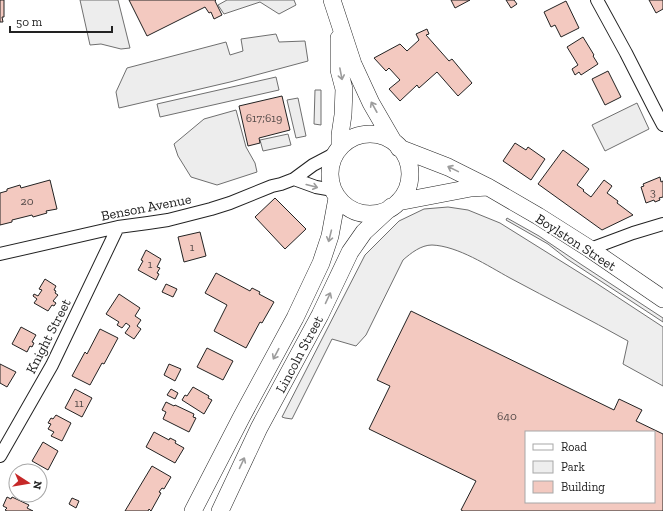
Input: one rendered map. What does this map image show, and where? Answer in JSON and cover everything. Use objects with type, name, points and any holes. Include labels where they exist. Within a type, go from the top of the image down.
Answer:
[{"type":"main road","points":[[332,0],[353,64],[371,103],[408,163],[409,176],[407,189],[403,197],[382,212],[373,214],[364,214],[348,208],[335,194],[331,181],[331,167],[337,151],[343,115],[344,89],[339,70],[338,22]]},
{"type":"main road","points":[[337,151],[352,139],[362,136],[372,135],[383,137],[396,144]]},
{"type":"main road","name":"Boylston Street","points":[[396,144],[488,187],[538,216],[590,249],[663,299]]},
{"type":"main road","points":[[395,204],[471,188],[488,187]]},
{"type":"main road","name":"Lincoln Street","points":[[193,511],[295,318],[321,263],[330,236],[335,194]]},
{"type":"main road","name":"Lincoln Street","points":[[220,511],[259,428],[320,315],[350,252],[364,232],[395,204]]},
{"type":"main road","points":[[241,418],[259,428]]},
{"type":"main road","points":[[209,479],[230,489]]},
{"type":"street","points":[[597,0],[663,125]]},
{"type":"street","name":"Benson Avenue","points":[[0,254],[118,227],[168,220],[211,209],[281,184],[294,178],[337,151]]},
{"type":"street","points":[[294,178],[306,184],[335,194]]},
{"type":"street","points":[[590,249],[633,233],[663,224]]},
{"type":"street","name":"Knight Street","points":[[0,456],[52,365],[118,227]]},
{"type":"green space","points":[[448,207],[468,210],[500,223],[663,327],[663,386],[623,364],[628,341],[472,257],[442,246],[428,245],[413,252],[403,260],[366,335],[356,346],[332,339],[292,419],[282,417],[365,255],[399,221],[424,209]]},
{"type":"green space","points":[[507,218],[539,236],[663,318],[663,322],[567,259],[548,244],[506,220]]},
{"type":"shaded area","points":[[80,0],[118,0],[130,48],[121,49],[101,44],[90,45]]},
{"type":"shaded area","points":[[227,0],[294,0],[296,5],[279,14],[260,2],[224,14],[218,5]]},
{"type":"shaded area","points":[[276,34],[279,42],[305,41],[308,61],[230,82],[119,108],[116,92],[127,68],[226,42],[230,55],[243,51],[241,39]]},
{"type":"shaded area","points":[[276,77],[279,90],[160,117],[157,104]]},
{"type":"shaded area","points":[[315,90],[321,90],[321,125],[314,124]]},
{"type":"shaded area","points":[[298,98],[306,136],[296,138],[287,100]]},
{"type":"shaded area","points":[[637,103],[649,129],[605,151],[592,125]]},
{"type":"shaded area","points":[[236,110],[246,147],[255,163],[257,172],[217,185],[191,177],[178,156],[174,144],[204,119]]},
{"type":"shaded area","points":[[288,134],[291,145],[263,151],[260,140]]},
{"type":"building","points":[[0,0],[4,0],[4,17],[2,17],[3,22],[0,22]]},
{"type":"building","points":[[129,0],[216,0],[215,1],[222,15],[214,19],[211,12],[209,13],[205,7],[147,36]]},
{"type":"building","points":[[451,0],[470,0],[455,8]]},
{"type":"building","points":[[506,0],[514,0],[517,4],[511,8]]},
{"type":"building","points":[[649,0],[663,0],[663,9],[656,13]]},
{"type":"building","points":[[566,1],[579,28],[561,37],[555,25],[551,27],[544,12]]},
{"type":"building","points":[[427,29],[429,34],[426,35],[449,61],[452,59],[472,83],[458,96],[437,72],[419,88],[417,85],[400,101],[389,89],[400,80],[389,68],[386,71],[374,58],[400,44],[407,51],[419,40],[416,34]]},
{"type":"building","points":[[583,37],[598,64],[581,75],[579,72],[575,75],[572,69],[578,65],[567,47]]},
{"type":"building","points":[[608,71],[621,97],[605,105],[592,79]]},
{"type":"building","points":[[282,96],[290,130],[259,138],[260,143],[248,146],[239,106]]},
{"type":"building","points":[[515,143],[526,150],[528,147],[545,159],[531,180],[503,161]]},
{"type":"building","points":[[563,150],[589,169],[577,185],[584,190],[583,191],[591,197],[604,180],[612,186],[607,193],[633,215],[602,230],[538,184]]},
{"type":"building","points":[[660,177],[661,182],[663,181],[663,197],[659,198],[660,200],[655,202],[654,200],[646,203],[641,187],[644,186],[643,184]]},
{"type":"building","points":[[50,180],[57,209],[46,211],[47,213],[33,217],[32,215],[12,220],[12,222],[0,225],[0,193],[20,185],[21,188]]},
{"type":"building","points":[[275,198],[306,229],[285,249],[255,217]]},
{"type":"building","points":[[200,232],[206,256],[184,262],[178,237]]},
{"type":"building","points":[[146,250],[161,259],[157,267],[160,268],[157,273],[159,274],[156,280],[138,270],[143,261],[141,260]]},
{"type":"building","points":[[216,273],[250,291],[252,288],[260,292],[259,294],[274,302],[262,323],[260,322],[246,348],[214,331],[227,305],[205,293]]},
{"type":"building","points":[[45,279],[56,286],[54,290],[58,295],[53,301],[56,303],[54,306],[52,305],[48,311],[34,303],[37,299],[33,296],[34,294],[38,296],[42,290],[39,289]]},
{"type":"building","points":[[166,284],[177,289],[173,297],[162,292]]},
{"type":"building","points":[[119,294],[140,308],[135,316],[141,320],[137,326],[141,329],[134,339],[125,333],[130,326],[126,323],[122,328],[117,325],[119,322],[106,314]]},
{"type":"building","points":[[411,311],[614,410],[619,399],[642,410],[636,421],[663,434],[663,511],[463,511],[461,510],[476,481],[369,429],[390,386],[377,380]]},
{"type":"building","points":[[21,327],[36,335],[32,342],[34,343],[32,347],[30,346],[27,352],[12,344]]},
{"type":"building","points":[[100,329],[118,338],[104,364],[102,363],[90,385],[72,376],[85,352],[87,354]]},
{"type":"building","points":[[207,348],[233,361],[223,380],[197,367]]},
{"type":"building","points":[[0,364],[16,372],[7,387],[0,383]]},
{"type":"building","points":[[169,364],[181,369],[175,381],[164,375]]},
{"type":"building","points":[[193,387],[209,396],[208,398],[212,400],[204,414],[182,400],[185,395],[187,396]]},
{"type":"building","points":[[75,389],[92,398],[82,417],[65,408]]},
{"type":"building","points":[[171,389],[178,393],[175,399],[167,395]]},
{"type":"building","points":[[166,402],[194,414],[193,417],[196,418],[189,432],[163,419],[166,412],[162,410]]},
{"type":"building","points":[[56,415],[71,423],[62,441],[51,436],[54,432],[48,429],[51,424],[48,423],[51,418],[53,419]]},
{"type":"building","points":[[154,432],[169,440],[170,438],[176,441],[175,443],[184,448],[175,463],[146,447]]},
{"type":"building","points":[[43,442],[58,451],[48,470],[48,463],[36,463],[32,461]]},
{"type":"building","points":[[152,466],[171,477],[164,489],[162,488],[159,492],[161,493],[151,511],[149,509],[148,511],[125,511]]},
{"type":"building","points":[[7,497],[8,503],[25,503],[29,505],[27,508],[33,511],[7,511],[5,510],[7,508],[3,506]]},
{"type":"building","points":[[72,498],[79,501],[76,508],[69,504]]}]
